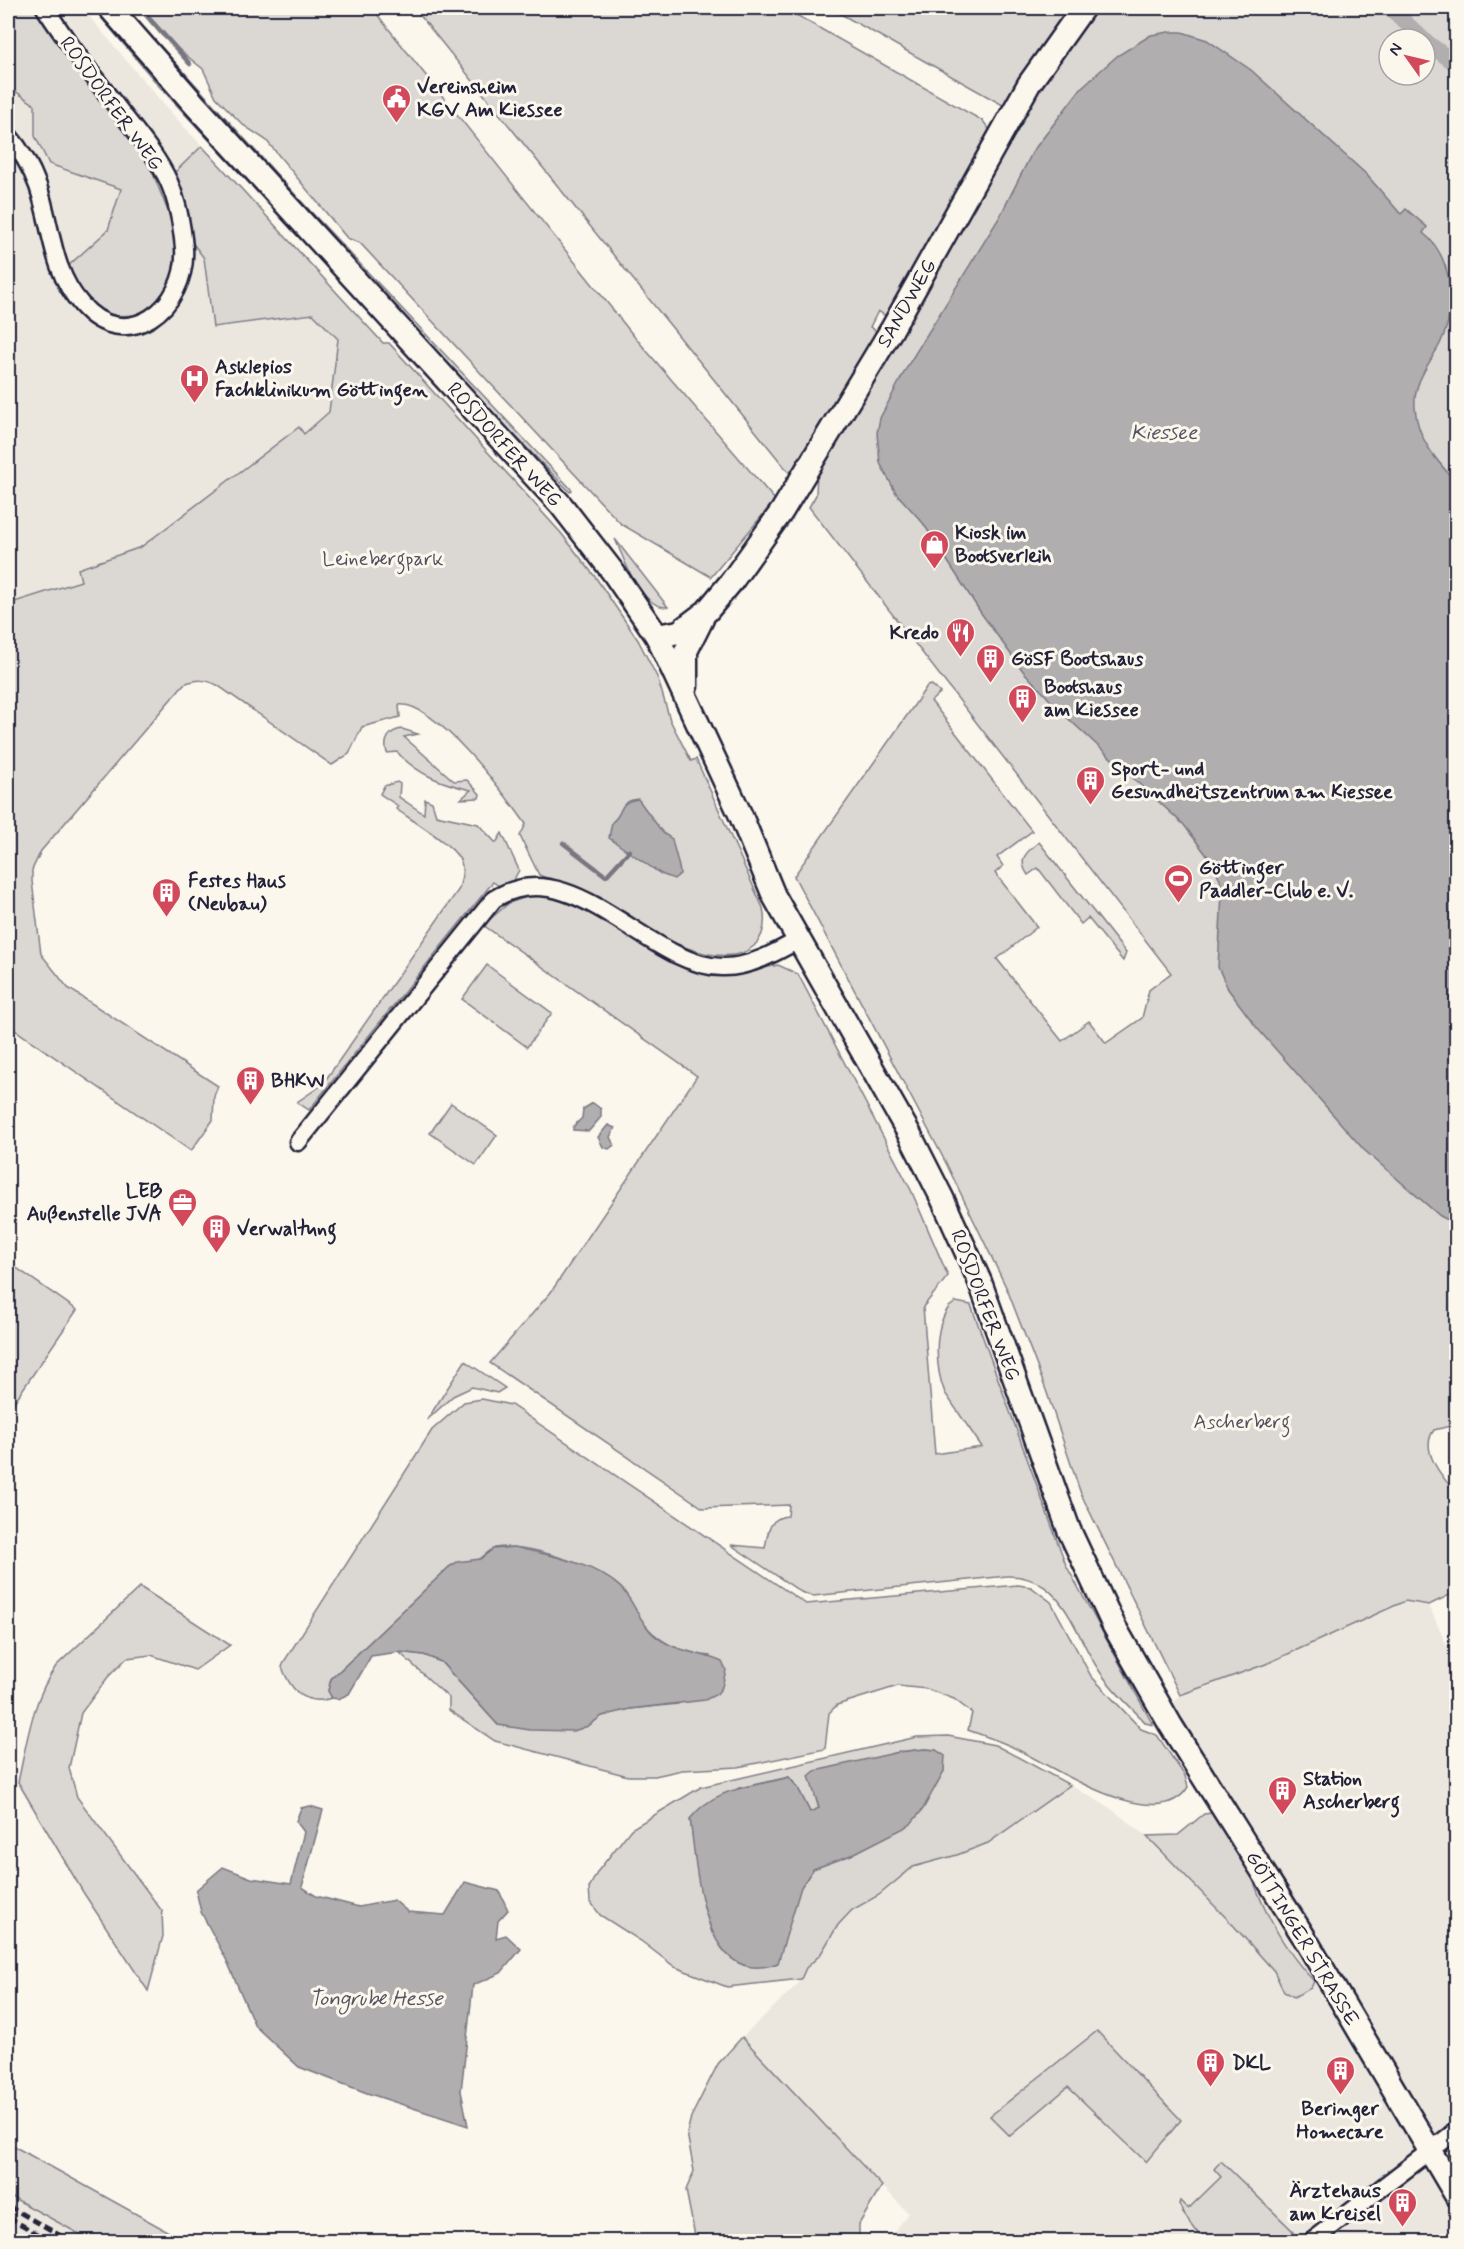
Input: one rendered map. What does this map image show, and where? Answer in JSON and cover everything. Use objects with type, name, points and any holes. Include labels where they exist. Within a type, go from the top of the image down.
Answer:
[{"type":"main road","name":"ROSDORFER WEG","points":[[110,8],[196,106],[561,506],[626,590],[657,636],[741,816],[782,892],[800,939],[910,1135],[942,1198],[980,1282],[1070,1530],[1114,1626],[1146,1682]]},
{"type":"main road","name":"SANDWEG","points":[[657,636],[673,623],[714,603],[805,477],[937,250],[1029,84],[1083,8]]},
{"type":"main road","points":[[687,700],[684,674],[686,651],[714,603]]},
{"type":"main road","name":"GÖTTINGER STRASSE","points":[[1146,1682],[1304,1937],[1456,2195]]},
{"type":"street","name":"ROSDORFER WEG","points":[[8,135],[22,152],[38,186],[58,266],[80,304],[92,316],[103,321],[128,325],[144,321],[168,305],[180,284],[184,250],[178,209],[169,182],[153,155],[65,39],[45,8]]},
{"type":"street","points":[[298,1142],[494,899],[504,893],[531,886],[568,893],[681,955],[708,965],[723,967],[754,961],[800,939]]},
{"type":"street","points":[[1311,2241],[1456,2131]]},
{"type":"shaded area","name":"Asklepios Fachklinikum Göttingen","points":[[8,8],[82,8],[166,107],[383,343],[389,343],[263,572],[8,880]]},
{"type":"shaded area","points":[[1406,1601],[1429,1605],[1456,1667],[1456,2241],[888,2241],[908,2213],[742,2037],[797,1985],[806,1968],[820,1955],[838,1925],[851,1910],[879,1895],[912,1867],[988,1843],[1070,1785],[1110,1808],[1147,1836],[1178,1835],[1204,1814],[1212,1812],[1153,1725],[1180,1695],[1266,1664]]},
{"type":"shaded area","points":[[8,2195],[92,2241],[33,2241],[8,2228]]},
{"type":"green space","points":[[8,8],[36,8],[148,161],[173,224],[177,246],[177,266],[166,297],[142,315],[111,316],[98,311],[85,300],[67,267],[108,230],[121,189],[49,164],[35,136],[35,105],[8,86]]},
{"type":"green space","points":[[93,8],[97,8],[161,84],[377,317],[380,325],[159,86]]},
{"type":"green space","points":[[122,8],[126,8],[301,201],[572,490],[570,492],[490,410],[229,128]]},
{"type":"green space","points":[[138,8],[372,8],[633,335],[775,500],[711,577],[621,524],[360,243],[347,238],[266,140],[243,125],[216,97],[203,69],[162,36]]},
{"type":"green space","points":[[414,8],[784,8],[983,121],[993,134],[889,318],[878,311],[870,327],[881,334],[795,480]]},
{"type":"green space","points":[[830,8],[1074,8],[1008,108]]},
{"type":"green space","name":"Ascherberg","points":[[1093,8],[1456,8],[1456,1429],[1454,1425],[1434,1430],[1429,1446],[1434,1463],[1456,1493],[1456,1592],[1429,1605],[1405,1601],[1266,1664],[1180,1695],[1081,1494],[1046,1390],[1007,1289],[946,1163],[794,876],[927,686],[932,685],[940,693],[931,701],[1032,831],[997,857],[1003,866],[995,873],[1037,927],[997,959],[1062,1041],[1089,1021],[1106,1043],[1142,1018],[1149,990],[1171,973],[809,507],[816,495],[817,470],[1036,87]]},
{"type":"green space","name":"Leinebergpark","points":[[202,146],[383,343],[389,343],[561,533],[596,578],[638,640],[658,679],[670,720],[691,761],[696,759],[763,908],[764,923],[762,933],[754,946],[736,955],[714,955],[663,937],[574,887],[539,875],[520,836],[526,824],[517,811],[469,752],[450,733],[414,708],[399,705],[400,717],[362,727],[349,754],[332,765],[217,685],[201,680],[184,684],[41,851],[32,870],[32,881],[41,954],[68,988],[218,1086],[214,1096],[213,1120],[191,1151],[8,1025],[8,604],[81,581],[78,569],[141,547],[299,427],[304,434],[329,412],[338,339],[313,314],[213,327],[204,258],[191,241],[173,174]]},
{"type":"green space","points":[[615,539],[668,607],[649,600],[641,591]]},
{"type":"green space","points":[[402,729],[418,734],[404,737],[454,781],[467,780],[480,794],[479,798],[461,799],[471,790],[431,777],[413,767],[397,752],[387,753],[388,737]]},
{"type":"green space","points":[[397,782],[400,784],[399,797],[424,814],[425,799],[432,802],[436,815],[478,824],[496,843],[502,833],[519,870],[511,885],[502,888],[493,882],[309,1110],[297,1102],[322,1085],[459,889],[462,869],[457,855],[442,841],[396,809],[398,806],[380,794],[384,786]]},
{"type":"green space","points":[[1039,842],[1126,953],[1123,961],[1088,918],[1081,924],[1038,868],[1028,875],[1023,861],[1030,849]]},
{"type":"green space","points":[[533,895],[548,895],[566,901],[700,973],[728,976],[778,965],[798,974],[911,1190],[948,1276],[923,1307],[935,1454],[982,1447],[945,1393],[939,1372],[937,1349],[940,1326],[949,1307],[956,1302],[971,1305],[1066,1565],[1153,1725],[1146,1723],[1105,1679],[1065,1609],[1042,1585],[1026,1578],[1007,1576],[813,1596],[801,1592],[731,1545],[765,1548],[770,1526],[777,1519],[788,1516],[789,1505],[703,1508],[490,1363],[551,1292],[697,1076],[483,925],[509,903]]},
{"type":"green space","points":[[487,965],[552,1013],[527,1047],[462,999]]},
{"type":"green space","points":[[451,1103],[497,1135],[476,1165],[430,1133]]},
{"type":"green space","points":[[8,1262],[77,1310],[8,1411]]},
{"type":"green space","points":[[465,1361],[505,1388],[497,1393],[472,1387],[453,1396],[427,1420]]},
{"type":"green space","points":[[482,1399],[511,1405],[806,1604],[1018,1585],[1031,1587],[1051,1602],[1091,1676],[1141,1729],[1157,1735],[1185,1776],[1188,1787],[1173,1801],[1152,1805],[1127,1801],[1100,1792],[1008,1745],[968,1730],[972,1713],[954,1699],[927,1689],[898,1686],[837,1705],[829,1713],[825,1749],[738,1767],[682,1770],[655,1776],[628,1776],[495,1741],[449,1710],[449,1698],[399,1652],[424,1655],[441,1662],[498,1725],[588,1726],[602,1716],[630,1709],[678,1704],[710,1656],[680,1649],[661,1640],[646,1626],[623,1590],[595,1571],[542,1552],[508,1547],[495,1548],[480,1559],[449,1567],[331,1679],[328,1691],[332,1698],[314,1700],[301,1695],[290,1684],[286,1676],[282,1667],[285,1660],[432,1430],[464,1402]]},
{"type":"green space","points":[[140,1587],[230,1645],[195,1670],[151,1655],[127,1658],[108,1677],[81,1713],[69,1768],[77,1797],[162,1911],[163,1936],[148,1991],[83,1892],[18,1782],[36,1707],[56,1666]]},
{"type":"green space","points":[[948,1736],[995,1745],[1070,1785],[988,1843],[957,1855],[913,1867],[879,1895],[852,1910],[838,1925],[820,1955],[806,1968],[801,1979],[727,1987],[675,1967],[641,1941],[600,1915],[590,1901],[589,1888],[598,1871],[631,1829],[701,1787],[917,1737]],"holes":[[[936,1750],[944,1771],[935,1785],[851,1855],[813,1869],[801,1887],[712,1933],[704,1907],[690,1819],[739,1788],[789,1777],[798,1788],[810,1812],[819,1809],[810,1776],[899,1752]]]},
{"type":"green space","points":[[1212,1813],[1222,1820],[1238,1844],[1261,1901],[1277,1932],[1294,1958],[1314,1981],[1311,1988],[1294,1997],[1284,1992],[1274,1971],[1147,1836],[1178,1835],[1204,1814]]},
{"type":"green space","points":[[1097,2031],[1181,2120],[1146,2162],[1068,2087],[1010,2136],[990,2116]]},
{"type":"green space","points":[[742,2037],[882,2186],[859,2224],[859,2241],[696,2241],[686,2190],[694,2171],[687,2133],[691,2117],[718,2064]]},
{"type":"green space","points":[[8,2143],[185,2241],[92,2241],[8,2195]]},
{"type":"green space","points":[[1221,2161],[1294,2232],[1281,2241],[1204,2241],[1179,2204],[1180,2201],[1188,2209],[1221,2177],[1214,2169]]},
{"type":"water","name":"Kiessee","points":[[1182,32],[1207,40],[1251,70],[1366,174],[1401,214],[1406,209],[1427,227],[1423,233],[1438,250],[1447,272],[1451,299],[1447,326],[1419,382],[1415,407],[1419,429],[1424,439],[1435,457],[1456,482],[1456,1224],[1440,1216],[1364,1150],[1257,1028],[1228,989],[1218,967],[1222,893],[1220,879],[1211,861],[1184,825],[1061,712],[1023,671],[981,613],[923,523],[896,493],[880,463],[877,433],[880,418],[908,365],[999,218],[1033,151],[1082,87],[1117,56],[1151,35]]},
{"type":"water","points":[[638,799],[663,833],[672,839],[680,874],[674,879],[661,874],[609,838],[612,822],[624,805],[631,800]]},
{"type":"water","points":[[593,1103],[601,1109],[601,1117],[589,1131],[573,1130],[582,1118],[583,1109]]},
{"type":"water","points":[[608,1125],[615,1128],[610,1137],[614,1145],[609,1149],[603,1147],[598,1137]]},
{"type":"water","points":[[514,1547],[584,1565],[609,1578],[625,1592],[644,1624],[662,1641],[722,1662],[726,1670],[722,1687],[717,1694],[705,1700],[630,1709],[602,1716],[588,1726],[574,1731],[530,1730],[498,1725],[441,1662],[424,1655],[399,1652],[371,1656],[349,1694],[338,1699],[332,1698],[328,1691],[331,1679],[449,1567],[457,1562],[480,1559],[493,1549]]},
{"type":"water","points":[[936,1750],[945,1756],[944,1771],[923,1809],[910,1825],[851,1855],[813,1869],[801,1887],[778,1963],[752,1967],[733,1959],[718,1943],[708,1920],[701,1893],[690,1819],[700,1808],[723,1794],[789,1777],[798,1788],[810,1812],[819,1808],[809,1776],[815,1771],[899,1752]]},
{"type":"water","name":"Tongrube Hesse","points":[[310,1806],[323,1810],[302,1887],[316,1896],[359,1907],[394,1900],[408,1912],[445,1915],[465,1882],[499,1891],[508,1910],[498,1921],[496,1938],[506,1935],[521,1949],[501,1973],[473,1985],[461,2091],[468,2126],[367,2093],[299,2067],[255,2026],[227,1961],[201,1912],[196,1890],[223,1867],[251,1878],[291,1884],[304,1832],[296,1821],[301,1808]]},
{"type":"waterway","points":[[140,8],[190,64]]},
{"type":"waterway","points":[[1390,8],[1410,27]]},
{"type":"waterway","points":[[1437,50],[1456,64]]},
{"type":"waterway","points":[[563,843],[606,876],[629,851]]},
{"type":"waterway","points":[[1452,2215],[1456,2223]]},
{"type":"railway","points":[[8,2206],[72,2242]]},
{"type":"railway","points":[[8,2217],[52,2242]]},
{"type":"place","name":"Vereinsheim KGV Am Kiessee","points":[[396,124]]},
{"type":"place","name":"Asklepios Fachklinikum Göttingen","points":[[194,404]]},
{"type":"place","name":"Kiosk im Bootsverleih","points":[[934,570]]},
{"type":"place","name":"Kredo","points":[[960,658]]},
{"type":"place","name":"GöSF Bootshaus","points":[[990,684]]},
{"type":"place","name":"Bootshaus am Kiessee","points":[[1023,724]]},
{"type":"place","name":"Sport- und Gesundheitszentrum am Kiessee","points":[[1090,806]]},
{"type":"place","name":"Göttinger Paddler-Club e. V.","points":[[1178,904]]},
{"type":"place","name":"Festes Haus (Neubau)","points":[[167,918]]},
{"type":"place","name":"BHKW","points":[[250,1106]]},
{"type":"place","name":"LEB Außenstelle JVA","points":[[183,1228]]},
{"type":"place","name":"Verwaltung","points":[[216,1254]]},
{"type":"place","name":"Station Ascherberg","points":[[1282,1816]]},
{"type":"place","name":"DKL","points":[[1211,2088]]},
{"type":"place","name":"Beringer Homecare","points":[[1340,2096]]},
{"type":"place","name":"Ärztehaus am Kreisel","points":[[1402,2228]]}]
